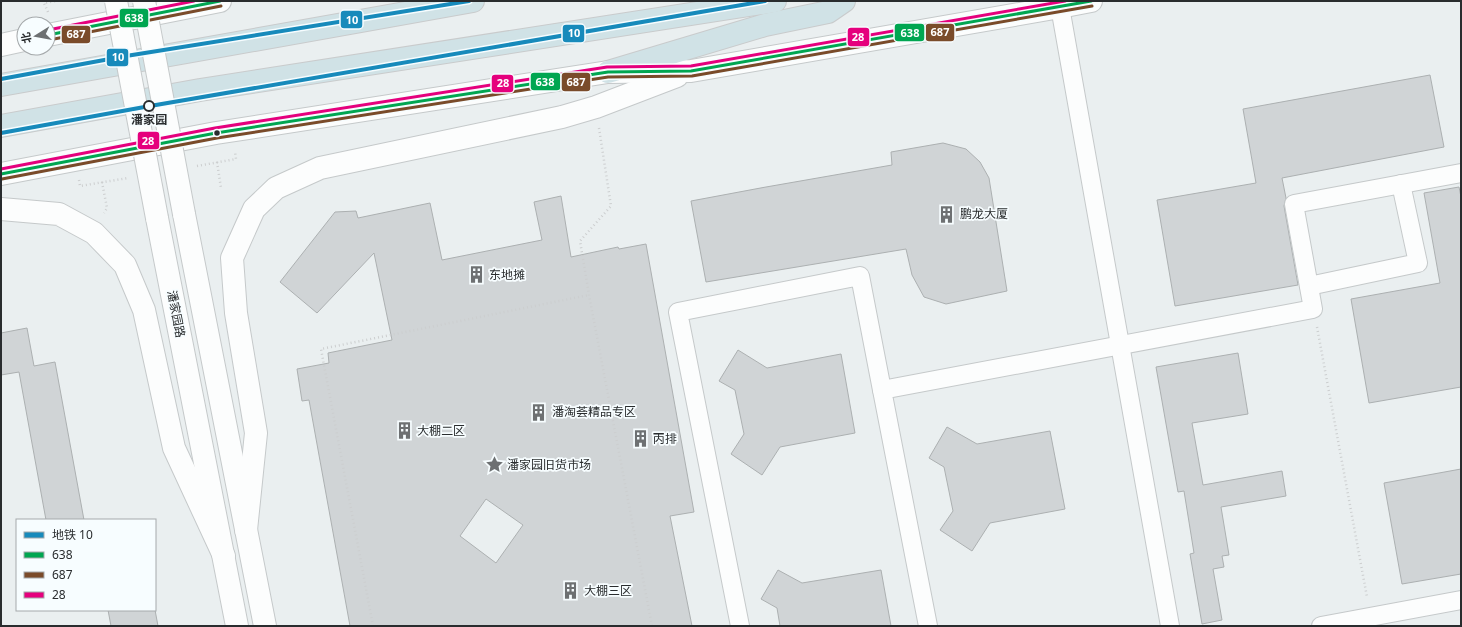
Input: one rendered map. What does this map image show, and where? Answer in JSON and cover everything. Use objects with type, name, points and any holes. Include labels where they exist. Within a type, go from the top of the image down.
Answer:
[{"type":"highway","points":[[1,85],[473,1]]},
{"type":"highway","points":[[1,126],[200,90],[775,1]]},
{"type":"highway","points":[[608,72],[765,25],[828,12],[844,1]]},
{"type":"street","name":"潘家园路","points":[[116,1],[237,626]]},
{"type":"street","points":[[144,1],[184,214],[265,626]]},
{"type":"street","points":[[56,33],[220,1]]},
{"type":"street","points":[[1,174],[216,132],[608,72],[692,70],[1060,8],[1091,1]]},
{"type":"street","points":[[1060,8],[1170,626]]},
{"type":"street","points":[[1,45],[16,42]]},
{"type":"street","points":[[246,530],[256,433],[236,313],[232,258],[254,209],[276,188],[320,168],[562,117],[596,107],[692,70]]},
{"type":"street","points":[[882,390],[1120,344],[1313,309],[1294,204],[1461,173]]},
{"type":"street","points":[[1309,286],[1418,263],[1401,184]]},
{"type":"street","points":[[1,209],[59,214],[94,233],[125,265],[144,310],[174,448],[224,556]]},
{"type":"street","points":[[740,626],[678,312],[860,276],[928,626]]},
{"type":"street","points":[[1321,626],[1461,600]]},
{"type":"path","points":[[47,12],[44,3],[56,1]]},
{"type":"path","points":[[596,107],[611,206],[580,241],[652,626]]},
{"type":"path","points":[[192,167],[236,159],[234,151]]},
{"type":"path","points":[[217,162],[221,188]]},
{"type":"path","points":[[79,179],[80,186],[130,177]]},
{"type":"path","points":[[373,626],[322,349],[589,295]]},
{"type":"path","points":[[1313,309],[1371,617]]},
{"type":"building","points":[[1430,75],[1444,147],[1282,178],[1286,198],[1284,206],[1298,285],[1175,306],[1157,200],[1256,183],[1243,109]]},
{"type":"building","points":[[943,143],[966,149],[980,162],[989,178],[1007,291],[946,304],[924,297],[912,275],[906,249],[706,282],[691,201],[892,165],[891,152]]},
{"type":"building","points":[[1459,187],[1461,197],[1461,387],[1369,403],[1351,299],[1440,283],[1424,193]]},
{"type":"building","name":"潘家园旧货市场","points":[[561,196],[571,257],[618,247],[619,249],[646,244],[694,512],[670,516],[692,626],[350,626],[309,400],[302,401],[297,369],[329,363],[328,353],[392,340],[374,253],[317,313],[280,282],[335,212],[356,211],[358,218],[430,203],[442,260],[542,240],[534,202]],"holes":[[[486,499],[523,525],[496,563],[460,536]]]},
{"type":"building","points":[[27,328],[34,366],[55,362],[84,519],[46,519],[19,372],[1,375],[1,333]]},
{"type":"building","points":[[738,350],[767,368],[841,354],[855,433],[780,447],[762,475],[731,454],[744,434],[735,390],[719,381]]},
{"type":"building","points":[[1238,353],[1248,414],[1192,423],[1203,485],[1282,471],[1286,496],[1221,507],[1229,555],[1222,556],[1224,567],[1213,569],[1222,620],[1202,624],[1190,554],[1194,553],[1184,491],[1178,492],[1156,367]]},
{"type":"building","points":[[947,427],[977,444],[1050,431],[1065,509],[990,523],[972,551],[940,530],[953,511],[944,467],[929,458]]},
{"type":"building","points":[[1461,469],[1461,574],[1402,584],[1384,483]]},
{"type":"building","points":[[778,570],[802,583],[881,570],[891,626],[780,626],[777,608],[761,599]]},
{"type":"building","points":[[108,611],[155,611],[158,626],[111,626]]},
{"type":"metro line","name":"10","points":[[1,79],[126,56],[469,1]]},
{"type":"metro line","name":"10","points":[[1,133],[150,106],[765,1]]},
{"type":"transit line","name":"28","points":[[56,28],[194,1]]},
{"type":"transit line","name":"638","points":[[56,33],[220,1]]},
{"type":"transit line","name":"28","points":[[1,169],[215,128],[607,67],[691,66],[1065,1]]},
{"type":"transit line","name":"638","points":[[1,174],[216,133],[608,72],[691,71],[1091,1]]},
{"type":"transit line","name":"687","points":[[56,39],[221,6]]},
{"type":"transit line","name":"687","points":[[2,179],[217,138],[608,77],[692,76],[1092,6]]},
{"type":"place","name":"潘家园","points":[[149,106]]},
{"type":"place","name":"鹏龙大厦","points":[[947,214]]},
{"type":"place","name":"东地摊","points":[[476,275]]},
{"type":"place","name":"潘淘荟精品专区","points":[[539,412]]},
{"type":"place","name":"大棚二区","points":[[404,431]]},
{"type":"place","name":"丙排","points":[[640,439]]},
{"type":"place","name":"潘家园旧货市场","points":[[494,465]]},
{"type":"place","name":"大棚三区","points":[[571,591]]}]
